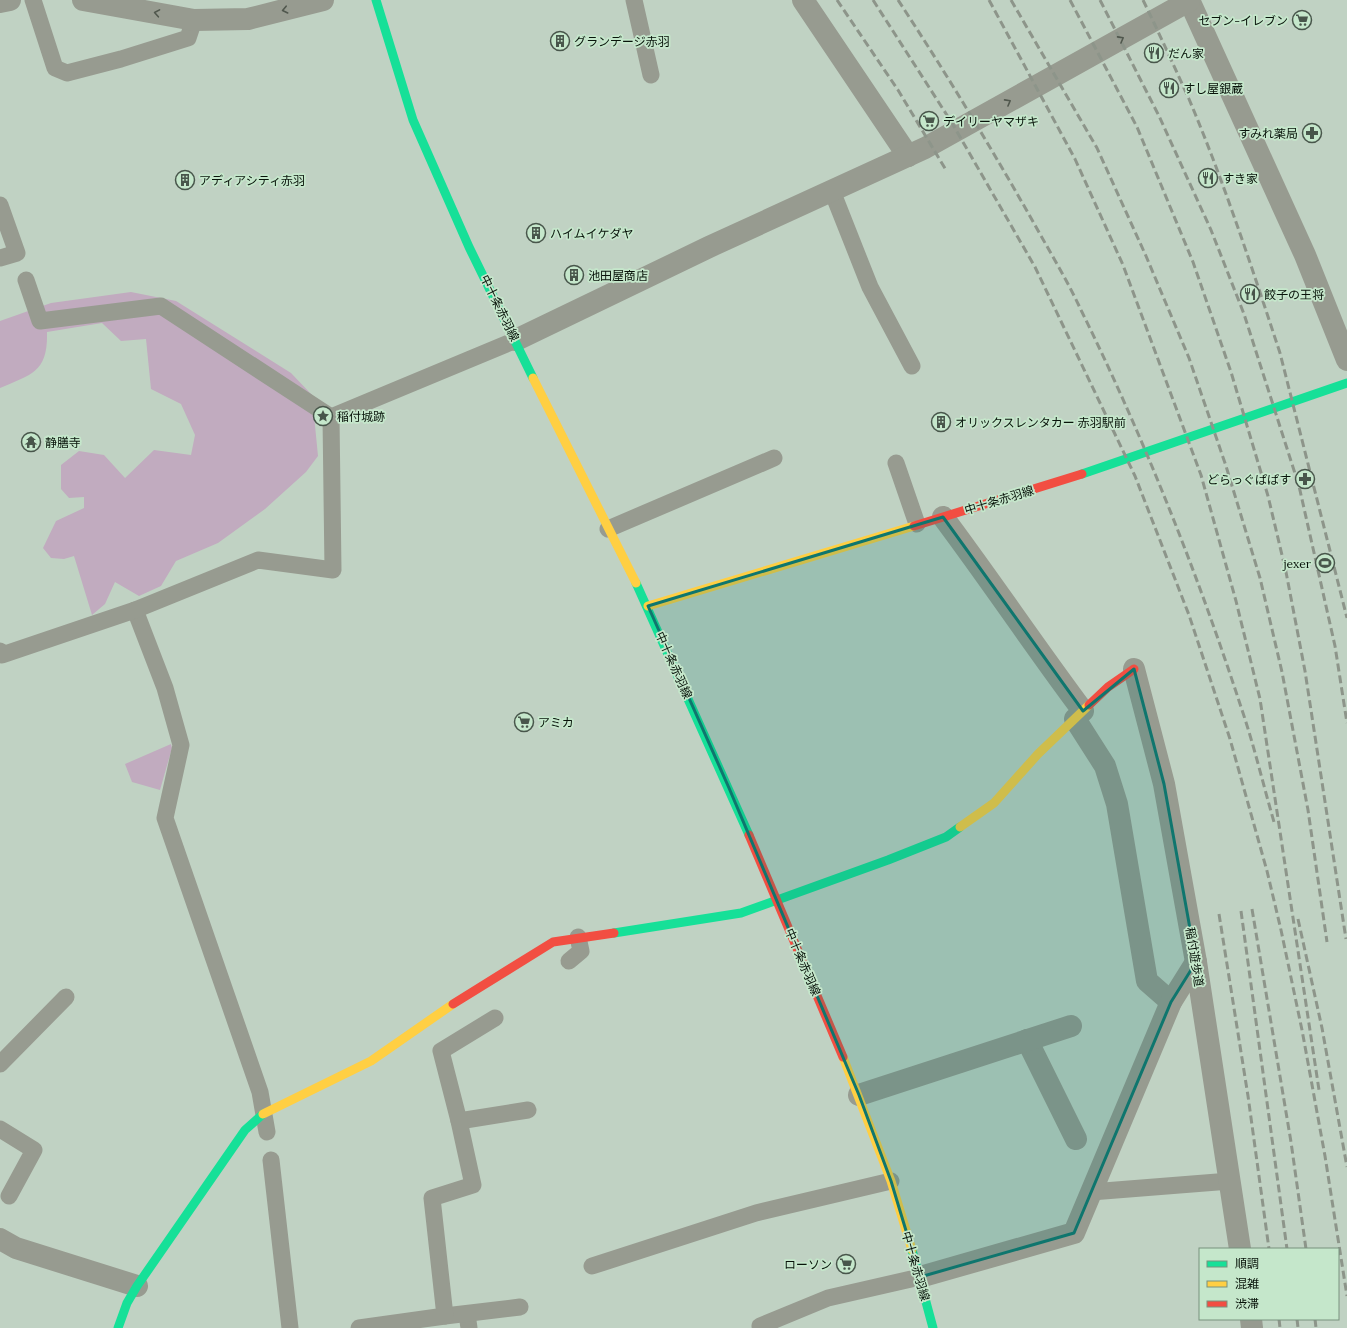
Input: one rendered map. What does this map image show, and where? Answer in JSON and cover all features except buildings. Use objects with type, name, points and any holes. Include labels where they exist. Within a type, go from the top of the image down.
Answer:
[{"type":"main road","name":"中十条赤羽線","points":[[376,0],[413,120],[469,246],[608,529],[648,606],[729,788],[860,1095],[891,1181],[920,1276],[933,1328]]},
{"type":"main road","name":"中十条赤羽線","points":[[648,606],[1074,478],[1347,383]]},
{"type":"main road","points":[[118,1328],[127,1303],[137,1286],[245,1130],[264,1113],[371,1062],[438,1014],[553,942],[734,914],[776,901],[946,837],[994,804],[1038,754],[1108,687],[1134,669]]},
{"type":"street","points":[[0,2],[10,0]]},
{"type":"street","points":[[83,0],[194,20],[248,19],[323,0]]},
{"type":"street","points":[[803,0],[916,152]]},
{"type":"street","points":[[516,340],[709,247],[916,152],[1189,0],[1305,255],[1347,360]]},
{"type":"street","points":[[943,517],[979,564],[1079,715],[1105,766],[1117,804],[1147,981],[1171,1002]]},
{"type":"street","name":"稲付遊歩道","points":[[1134,669],[1164,784],[1196,962],[1240,1248]]},
{"type":"street","points":[[920,1276],[1074,1233],[1171,1002],[1196,962]]},
{"type":"street","points":[[860,1095],[1070,1026]]},
{"type":"street","points":[[1027,1040],[1076,1139]]},
{"type":"street","points":[[0,1239],[16,1248],[137,1286]]},
{"type":"lane","points":[[33,0],[54,68],[68,73],[121,59],[188,38],[194,20]]},
{"type":"lane","points":[[634,0],[651,75]]},
{"type":"lane","points":[[832,191],[870,287],[912,366]]},
{"type":"lane","points":[[0,205],[17,253],[0,258]]},
{"type":"lane","points":[[26,280],[40,321],[161,306],[331,417]]},
{"type":"lane","points":[[331,417],[516,340]]},
{"type":"lane","points":[[0,651],[2,655],[136,610],[258,560],[333,570],[331,417]]},
{"type":"lane","points":[[608,529],[774,458]]},
{"type":"lane","points":[[896,463],[917,524]]},
{"type":"lane","points":[[136,610],[165,688],[181,745],[165,818],[260,1092],[267,1132]]},
{"type":"lane","points":[[568,961],[581,951],[578,937]]},
{"type":"lane","points":[[0,1064],[66,997]]},
{"type":"lane","points":[[445,1316],[432,1198],[473,1185],[459,1121],[441,1051],[496,1018]]},
{"type":"lane","points":[[459,1121],[528,1110]]},
{"type":"lane","points":[[0,1129],[34,1150],[9,1196]]},
{"type":"lane","points":[[271,1160],[290,1328]]},
{"type":"lane","points":[[592,1266],[756,1213],[891,1181]]},
{"type":"lane","points":[[1091,1192],[1230,1181]]},
{"type":"lane","points":[[761,1328],[760,1326],[828,1298],[920,1276]]},
{"type":"lane","points":[[359,1328],[445,1316],[468,1321],[520,1307]]},
{"type":"highlighted area","points":[[943,517],[1083,711],[1134,669],[1164,784],[1196,962],[1171,1002],[1074,1233],[920,1277],[891,1181],[859,1095],[729,788],[648,606]]},
{"type":"shaded area","points":[[131,292],[176,301],[291,373],[312,395],[318,456],[306,472],[265,509],[218,543],[176,561],[161,586],[139,596],[115,582],[105,604],[92,615],[74,556],[64,559],[51,558],[43,548],[56,521],[84,508],[84,497],[69,498],[61,489],[61,465],[79,451],[104,455],[125,478],[154,450],[191,455],[195,435],[181,404],[151,389],[146,339],[121,341],[102,323],[47,332],[45,356],[36,370],[21,379],[0,388],[0,321],[51,303]]},
{"type":"shaded area","points":[[171,744],[172,748],[160,790],[132,782],[125,764]]},
{"type":"railway","points":[[837,0],[898,90],[946,170]]},
{"type":"railway","points":[[873,0],[952,123],[1035,267],[1135,476],[1189,615],[1230,739],[1267,871],[1281,930],[1302,1030],[1325,1156],[1347,1296]]},
{"type":"railway","points":[[898,0],[953,86],[1023,204],[1072,291],[1104,358],[1148,456],[1188,556],[1246,721],[1274,822]]},
{"type":"railway","points":[[989,0],[1075,159],[1123,265],[1201,475],[1236,601],[1260,699],[1319,1090]]},
{"type":"railway","points":[[1011,0],[1097,148],[1146,256],[1189,358],[1226,466],[1260,578],[1282,672],[1308,810],[1327,942]]},
{"type":"railway","points":[[1070,0],[1137,127],[1193,262],[1231,372],[1268,496],[1286,572],[1305,671],[1346,939]]},
{"type":"railway","points":[[1100,0],[1159,116],[1211,230],[1244,314],[1299,486],[1335,646],[1347,723]]},
{"type":"railway","points":[[1143,0],[1202,130],[1237,225],[1280,353],[1347,618]]},
{"type":"railway","points":[[1252,909],[1291,1142],[1306,1248]]},
{"type":"railway","points":[[1241,911],[1287,1248]]},
{"type":"railway","points":[[1219,914],[1248,1096],[1269,1248]]},
{"type":"railway","points":[[1298,919],[1322,1028],[1347,1167]]},
{"type":"railway","points":[[1279,1320],[1280,1328]]},
{"type":"railway","points":[[1297,1320],[1298,1328]]},
{"type":"railway","points":[[1315,1320],[1316,1328]]},
{"type":"traffic: fast","points":[[376,0],[413,120],[469,247],[533,378]]},
{"type":"traffic: fast","points":[[1082,474],[1347,383]]},
{"type":"traffic: fast","points":[[636,583],[749,835]]},
{"type":"traffic: fast","points":[[614,933],[741,913],[888,860],[946,837],[960,827]]},
{"type":"traffic: fast","points":[[118,1328],[127,1303],[137,1286],[245,1130],[263,1114]]},
{"type":"traffic: fast","points":[[912,1250],[933,1328]]},
{"type":"traffic: slow","points":[[533,378],[636,583]]},
{"type":"traffic: slow","points":[[648,606],[914,526]]},
{"type":"traffic: slow","points":[[960,827],[994,803],[1038,754],[1089,705]]},
{"type":"traffic: slow","points":[[263,1114],[371,1061],[453,1004]]},
{"type":"traffic: slow","points":[[843,1057],[891,1181],[912,1250]]},
{"type":"traffic: jam","points":[[914,526],[1082,474]]},
{"type":"traffic: jam","points":[[1089,705],[1108,687],[1134,669]]},
{"type":"traffic: jam","points":[[749,835],[843,1057]]},
{"type":"traffic: jam","points":[[453,1004],[553,942],[614,933]]},
{"type":"place","name":"セブン-イレブン","points":[[1302,20]]},
{"type":"place","name":"グランデージ赤羽","points":[[560,41]]},
{"type":"place","name":"だん家","points":[[1154,53]]},
{"type":"place","name":"すし屋銀蔵","points":[[1169,88]]},
{"type":"place","name":"デイリーヤマザキ","points":[[929,121]]},
{"type":"place","name":"すみれ薬局","points":[[1312,133]]},
{"type":"place","name":"すき家","points":[[1208,178]]},
{"type":"place","name":"アディアシティ赤羽","points":[[185,180]]},
{"type":"place","name":"ハイムイケダヤ","points":[[536,233]]},
{"type":"place","name":"池田屋商店","points":[[574,275]]},
{"type":"place","name":"餃子の王将","points":[[1250,294]]},
{"type":"place","name":"稲付城跡","points":[[323,416]]},
{"type":"place","name":"オリックスレンタカー 赤羽駅前","points":[[941,422]]},
{"type":"place","name":"静膳寺","points":[[31,442]]},
{"type":"place","name":"どらっぐぱぱす","points":[[1305,479]]},
{"type":"place","name":"jexer","points":[[1325,563]]},
{"type":"place","name":"アミカ","points":[[524,722]]},
{"type":"place","name":"ローソン","points":[[846,1264]]}]
